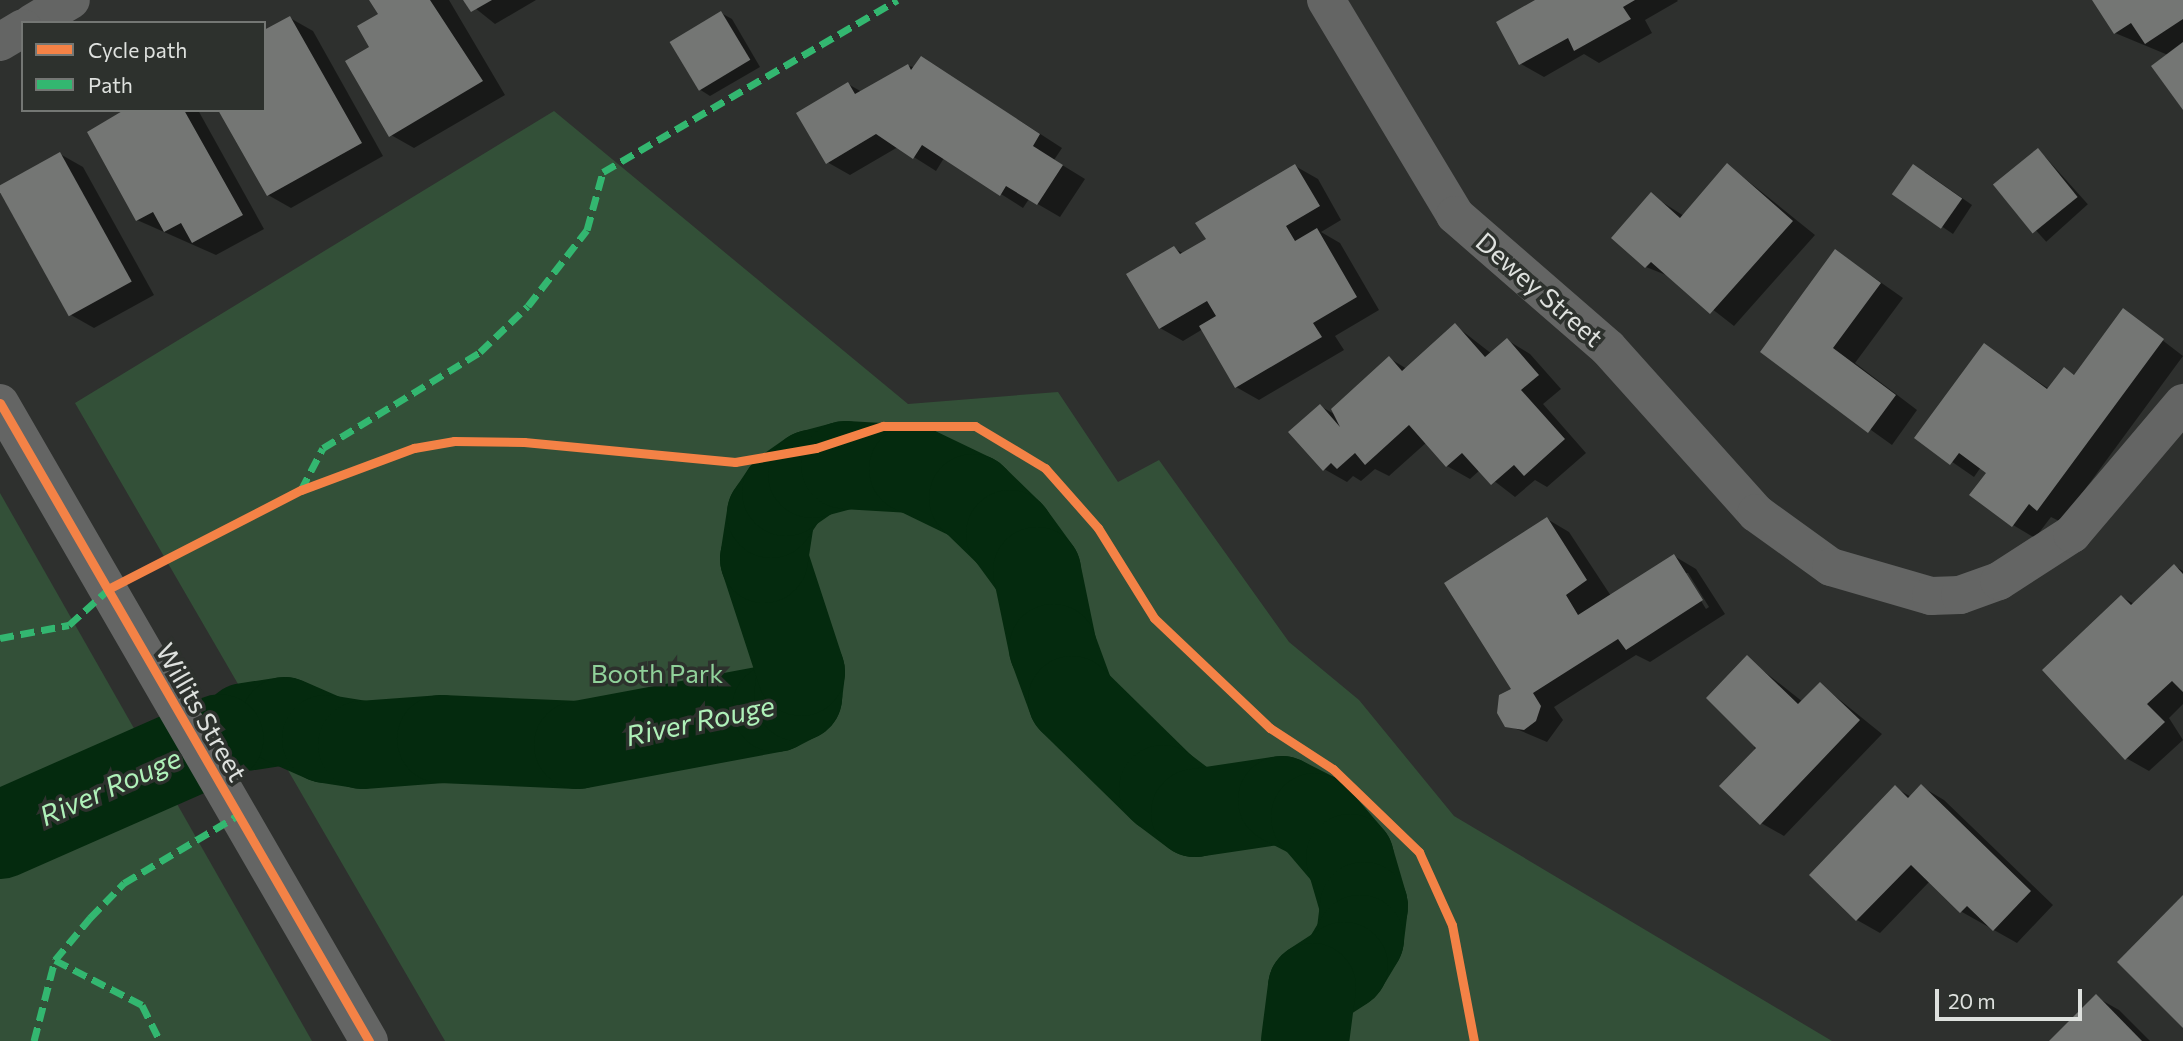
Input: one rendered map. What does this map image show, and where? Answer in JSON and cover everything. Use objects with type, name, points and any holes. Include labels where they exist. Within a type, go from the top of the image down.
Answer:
[{"type":"street","points":[[35,21],[71,0]]},
{"type":"street","name":"Dewey Street","points":[[1326,0],[1455,215],[1566,307],[1708,465],[1797,546],[1832,567],[1905,594],[1960,595],[1999,581],[2073,534],[2183,403]]},
{"type":"street","points":[[0,41],[21,29]]},
{"type":"street","name":"Willits Street","points":[[0,403],[369,1041]]},
{"type":"green space","name":"Booth Park","points":[[554,111],[908,404],[1058,392],[1118,482],[1159,460],[1289,642],[1359,700],[1454,816],[1832,1041],[445,1041],[75,403]]},
{"type":"green space","points":[[0,493],[312,1041],[0,1041]]},
{"type":"building","points":[[369,0],[430,0],[483,81],[389,137],[345,61],[369,47],[357,26],[378,14]]},
{"type":"building","points":[[463,0],[492,0],[471,12]]},
{"type":"building","points":[[1535,0],[1635,0],[1623,7],[1631,19],[1574,51],[1568,38],[1519,65],[1496,22]]},
{"type":"building","points":[[2092,0],[2183,0],[2183,19],[2145,44],[2131,23],[2114,34]]},
{"type":"building","points":[[721,11],[750,60],[699,91],[670,42]]},
{"type":"building","points":[[290,16],[362,143],[267,196],[219,112],[266,112],[266,29]]},
{"type":"building","points":[[2183,42],[2183,110],[2151,66]]},
{"type":"building","points":[[921,56],[1040,134],[1033,146],[1063,165],[1037,205],[1006,186],[1000,196],[922,145],[913,159],[876,134],[826,164],[796,113],[848,82],[855,94],[908,64],[911,70]]},
{"type":"building","points":[[121,112],[185,112],[243,215],[192,243],[181,223],[164,232],[153,212],[136,221],[87,132]]},
{"type":"building","points":[[2038,148],[2078,197],[2033,233],[1993,185]]},
{"type":"building","points":[[60,152],[132,281],[69,316],[0,192],[0,185]]},
{"type":"building","points":[[1727,163],[1793,221],[1710,314],[1651,262],[1645,268],[1611,238],[1651,192],[1680,218]]},
{"type":"building","points":[[1295,164],[1320,206],[1286,226],[1295,241],[1317,228],[1357,297],[1313,323],[1322,337],[1235,388],[1199,326],[1216,316],[1207,301],[1159,329],[1126,274],[1174,246],[1180,254],[1206,239],[1195,223]]},
{"type":"building","points":[[1913,164],[1962,198],[1941,229],[1892,194]]},
{"type":"building","points":[[1835,249],[1881,283],[1833,348],[1896,395],[1868,433],[1760,352]]},
{"type":"building","points":[[2123,308],[2164,339],[2037,511],[2029,504],[2012,527],[1969,495],[1986,473],[1959,453],[1950,465],[1914,438],[1984,343],[2047,389],[2064,367],[2074,375]]},
{"type":"building","points":[[1455,323],[1485,357],[1507,338],[1539,375],[1521,390],[1565,439],[1524,476],[1514,465],[1491,485],[1462,453],[1446,467],[1409,425],[1365,465],[1355,453],[1337,469],[1331,463],[1323,471],[1288,432],[1320,404],[1340,427],[1331,409],[1389,356],[1402,371]]},
{"type":"building","points":[[1547,517],[1587,580],[1566,595],[1578,615],[1674,554],[1703,600],[1626,650],[1618,639],[1533,693],[1541,706],[1536,721],[1524,730],[1505,727],[1497,713],[1499,695],[1511,689],[1444,583]]},
{"type":"building","points":[[2174,564],[2183,574],[2183,692],[2172,681],[2147,704],[2165,722],[2125,760],[2042,670],[2121,595],[2131,605]]},
{"type":"building","points":[[1747,655],[1798,704],[1820,682],[1860,720],[1760,825],[1719,786],[1756,748],[1706,698]]},
{"type":"building","points":[[1921,784],[2031,891],[1993,931],[1967,906],[1960,913],[1911,865],[1856,921],[1809,875],[1895,785],[1908,798]]},
{"type":"building","points":[[2183,895],[2183,1028],[2117,962]]},
{"type":"building","points":[[2096,994],[2142,1041],[2049,1041]]},
{"type":"waterway","name":"River Rouge","points":[[245,727],[285,721],[326,739],[362,745],[441,739],[578,745],[776,708],[798,697],[801,672],[764,559],[771,514],[786,492],[812,474],[845,465],[913,469],[973,498],[1010,534],[1037,571],[1053,648],[1072,700],[1163,789],[1195,813],[1282,800],[1315,817],[1350,858],[1364,906],[1360,939],[1344,966],[1312,987],[1305,1041]]},
{"type":"waterway","name":"River Rouge","points":[[0,835],[220,738]]},
{"type":"marked path","points":[[301,490],[323,448],[480,352],[528,306],[587,230],[603,172],[897,0]]},
{"type":"marked path","points":[[0,638],[69,625],[111,587]]},
{"type":"marked path","points":[[34,1041],[55,960],[90,918],[124,883],[237,816]]},
{"type":"marked path","points":[[55,960],[142,1005],[160,1041]]},
{"type":"cycle path","points":[[0,403],[369,1041]]},
{"type":"cycle path","points":[[108,589],[301,490],[414,448],[454,441],[524,442],[735,462],[816,448],[883,426],[975,426],[1045,468],[1098,528],[1154,618],[1270,728],[1333,769],[1419,852],[1452,925],[1474,1041]]}]
